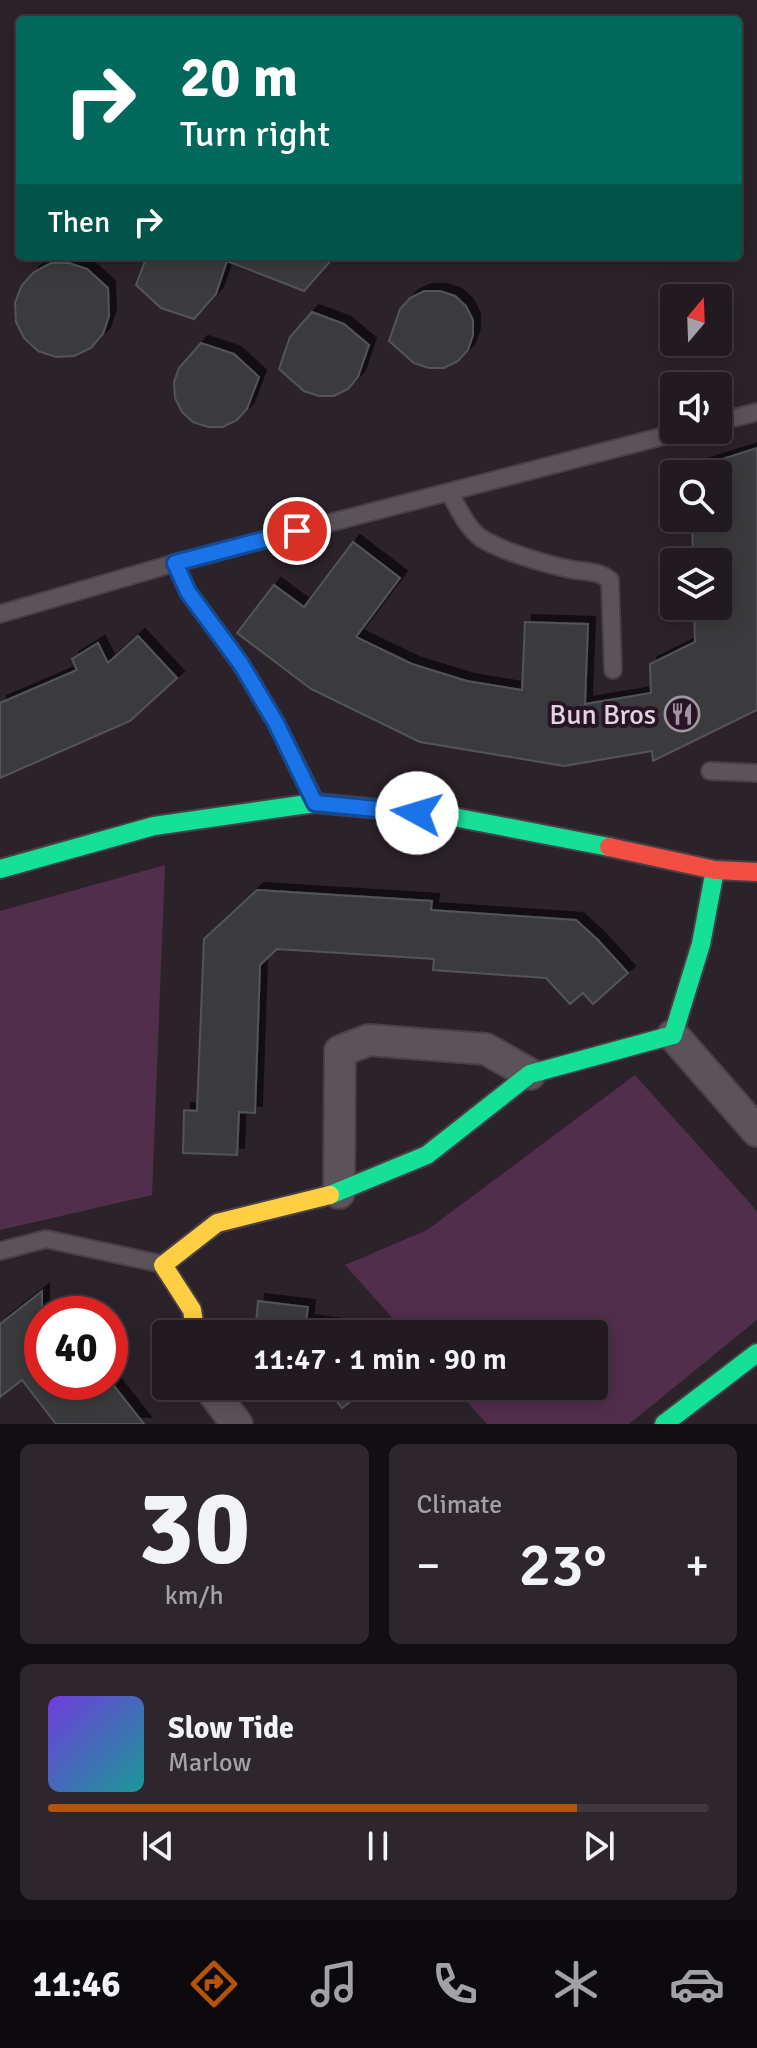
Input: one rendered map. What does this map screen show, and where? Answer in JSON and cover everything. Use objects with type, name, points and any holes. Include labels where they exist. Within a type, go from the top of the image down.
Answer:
[{"type":"street","points":[[0,869],[154,826],[315,803],[443,815],[575,839],[715,870],[757,872]]},
{"type":"street","points":[[673,1035],[701,944],[715,870]]},
{"type":"street","points":[[194,1320],[192,1310],[163,1265],[217,1223],[339,1193],[427,1155],[530,1074],[673,1035]]},
{"type":"street","points":[[673,1035],[757,1131]]},
{"type":"street","points":[[339,1193],[340,1051],[369,1040],[486,1049],[530,1074]]},
{"type":"street","points":[[664,1424],[757,1353]]},
{"type":"street","points":[[219,1400],[237,1424]]},
{"type":"lane","points":[[732,418],[757,412]]},
{"type":"lane","points":[[0,614],[175,563],[660,437]]},
{"type":"lane","points":[[449,492],[469,526],[481,538],[556,566],[602,573],[610,580],[613,670]]},
{"type":"lane","points":[[175,563],[188,592],[241,664],[269,711],[315,803]]},
{"type":"lane","points":[[710,771],[757,773]]},
{"type":"lane","points":[[0,1251],[46,1239],[163,1265]]},
{"type":"shaded area","points":[[165,865],[152,1195],[0,1230],[0,911]]},
{"type":"shaded area","points":[[635,1075],[757,1211],[757,1320],[629,1424],[487,1424],[466,1400],[608,1400],[608,1320],[394,1320],[345,1265],[427,1230]]},
{"type":"building","points":[[145,260],[331,260],[304,291],[227,261],[216,294],[194,319],[161,308],[136,285]]},
{"type":"building","points":[[51,263],[69,263],[87,269],[108,288],[109,316],[103,334],[91,348],[74,356],[56,357],[38,351],[24,338],[16,322],[15,303],[22,285],[34,272]]},
{"type":"building","points":[[424,291],[440,291],[455,296],[466,306],[473,320],[473,335],[468,350],[458,361],[444,368],[429,368],[414,363],[389,341],[400,309],[410,298]]},
{"type":"building","points":[[312,312],[344,324],[369,345],[358,377],[348,389],[334,396],[319,396],[304,391],[279,369],[290,337]]},
{"type":"building","points":[[201,343],[234,354],[259,377],[247,409],[237,420],[223,427],[208,427],[193,422],[182,412],[175,398],[174,382],[179,368]]},
{"type":"building","points":[[757,448],[757,710],[653,761],[652,751],[564,766],[420,742],[311,689],[237,633],[274,585],[304,607],[353,542],[400,578],[356,637],[412,664],[467,681],[522,690],[525,622],[588,624],[585,704],[651,693],[650,664],[695,642],[694,620],[732,620],[732,548],[693,548],[692,532],[732,532],[732,460],[719,460]]},
{"type":"building","points":[[138,636],[177,678],[130,721],[0,778],[0,703],[77,670],[72,659],[98,643],[108,663]]},
{"type":"building","points":[[257,890],[432,901],[431,910],[576,920],[628,973],[593,1004],[583,993],[570,1004],[546,978],[433,970],[434,959],[277,949],[260,965],[255,1113],[239,1112],[237,1155],[183,1153],[184,1110],[197,1111],[204,939]]},
{"type":"building","points":[[258,1301],[308,1307],[306,1320],[256,1320]]},
{"type":"building","points":[[24,1305],[24,1383],[22,1380],[0,1397],[0,1324]]},
{"type":"building","points":[[37,1400],[125,1400],[144,1424],[56,1424]]},
{"type":"building","points":[[336,1400],[353,1400],[342,1408]]},
{"type":"traffic: fast","points":[[0,869],[154,826],[315,803],[443,815],[609,847]]},
{"type":"traffic: fast","points":[[330,1195],[427,1155],[530,1074],[673,1035],[701,944],[715,870]]},
{"type":"traffic: fast","points":[[664,1424],[757,1353]]},
{"type":"traffic: slow","points":[[194,1320],[192,1310],[163,1265],[217,1223],[330,1195]]},
{"type":"traffic: jam","points":[[609,847],[715,870],[757,872]]},
{"type":"place","name":"Bun Bros","points":[[682,714]]},
{"type":"route","points":[[297,531],[175,563],[188,592],[241,664],[276,723],[315,803],[417,813]]}]
